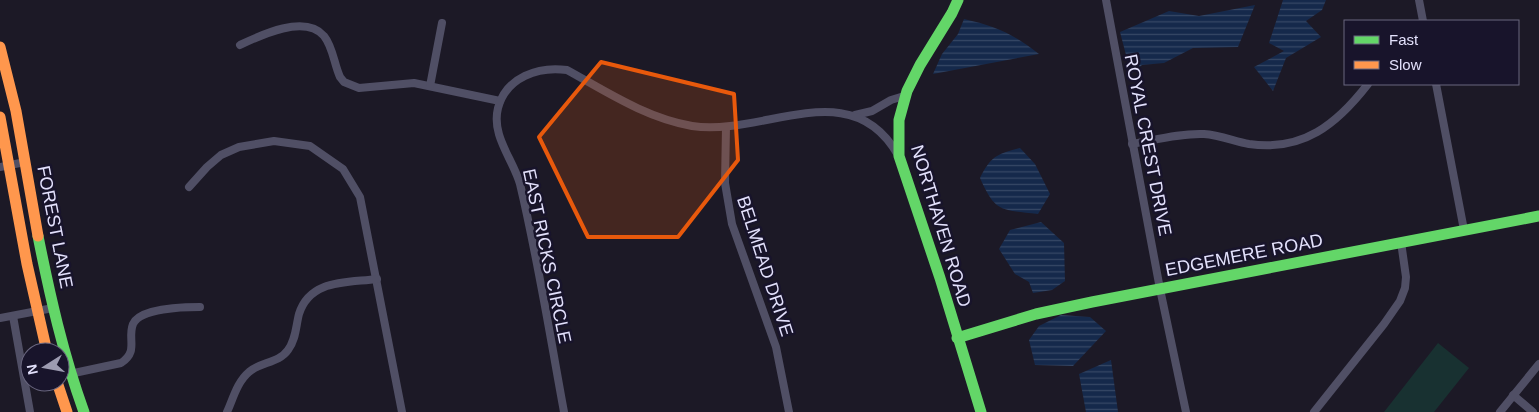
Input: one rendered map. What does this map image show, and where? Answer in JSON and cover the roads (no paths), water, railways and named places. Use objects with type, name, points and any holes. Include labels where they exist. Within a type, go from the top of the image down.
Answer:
[{"type":"street","name":"NORTHAVEN ROAD","points":[[958,0],[912,77],[904,96],[897,139],[899,156],[940,278],[981,412]]},
{"type":"street","name":"ROYAL CREST DRIVE","points":[[1106,0],[1160,289],[1186,412]]},
{"type":"street","points":[[1419,0],[1423,20]]},
{"type":"street","points":[[430,86],[442,22]]},
{"type":"street","points":[[240,45],[271,31],[298,26],[308,27],[324,36],[340,77],[351,86],[366,87],[414,83],[500,101],[516,81],[526,74],[542,69],[555,68],[567,70],[644,112],[670,121],[694,126],[726,128],[807,113],[854,115],[872,111],[891,100],[904,96]]},
{"type":"street","name":"FOREST LANE","points":[[0,50],[16,111],[36,228],[59,342]]},
{"type":"street","points":[[1132,144],[1204,134],[1248,144],[1265,145],[1298,140],[1327,127],[1350,106],[1367,85]]},
{"type":"street","points":[[1436,85],[1464,230]]},
{"type":"street","name":"EAST RICKS CIRCLE","points":[[500,101],[497,110],[497,128],[519,181],[529,224],[564,412]]},
{"type":"street","points":[[854,115],[873,124],[882,132],[899,156]]},
{"type":"street","name":"FOREST LANE","points":[[0,117],[5,166],[45,342]]},
{"type":"street","name":"BELMEAD DRIVE","points":[[726,128],[725,183],[732,224],[776,347],[789,412]]},
{"type":"street","points":[[189,187],[221,155],[239,146],[274,141],[310,146],[343,169],[360,197],[402,412]]},
{"type":"street","points":[[5,166],[25,162]]},
{"type":"street","name":"EDGEMERE ROAD","points":[[957,338],[1036,314],[1539,216]]},
{"type":"street","points":[[1314,412],[1400,301],[1406,277],[1401,242]]},
{"type":"street","points":[[227,412],[241,380],[259,366],[276,360],[289,350],[300,312],[315,290],[325,286],[377,279]]},
{"type":"street","points":[[70,374],[121,363],[128,358],[131,352],[132,326],[139,317],[146,313],[184,307],[200,307]]},
{"type":"street","points":[[0,318],[53,308]]},
{"type":"street","points":[[13,316],[30,412]]},
{"type":"street","points":[[1500,412],[1539,364]]},
{"type":"street","name":"FOREST LANE","points":[[70,385],[84,412]]},
{"type":"street","points":[[60,392],[67,412]]},
{"type":"street","points":[[1513,395],[1533,412]]},
{"type":"water","points":[[1283,0],[1326,0],[1322,10],[1306,21],[1321,37],[1286,58],[1273,91],[1254,67],[1284,51],[1269,43]]},
{"type":"water","points":[[1255,5],[1238,47],[1193,48],[1164,63],[1142,65],[1131,74],[1120,32],[1169,11],[1199,16]]},
{"type":"water","points":[[964,19],[1004,32],[1039,54],[933,74],[942,54],[958,34]]},
{"type":"water","points":[[1020,148],[1035,164],[1050,194],[1038,214],[1001,208],[991,198],[980,178],[991,160],[1000,154]]},
{"type":"water","points":[[1041,222],[1064,243],[1065,281],[1052,290],[1033,293],[1029,282],[1015,274],[999,249],[1010,230]]},
{"type":"water","points":[[1061,315],[1090,317],[1106,331],[1073,366],[1035,365],[1029,340],[1039,326]]},
{"type":"water","points":[[1111,360],[1118,412],[1086,412],[1079,374]]}]
